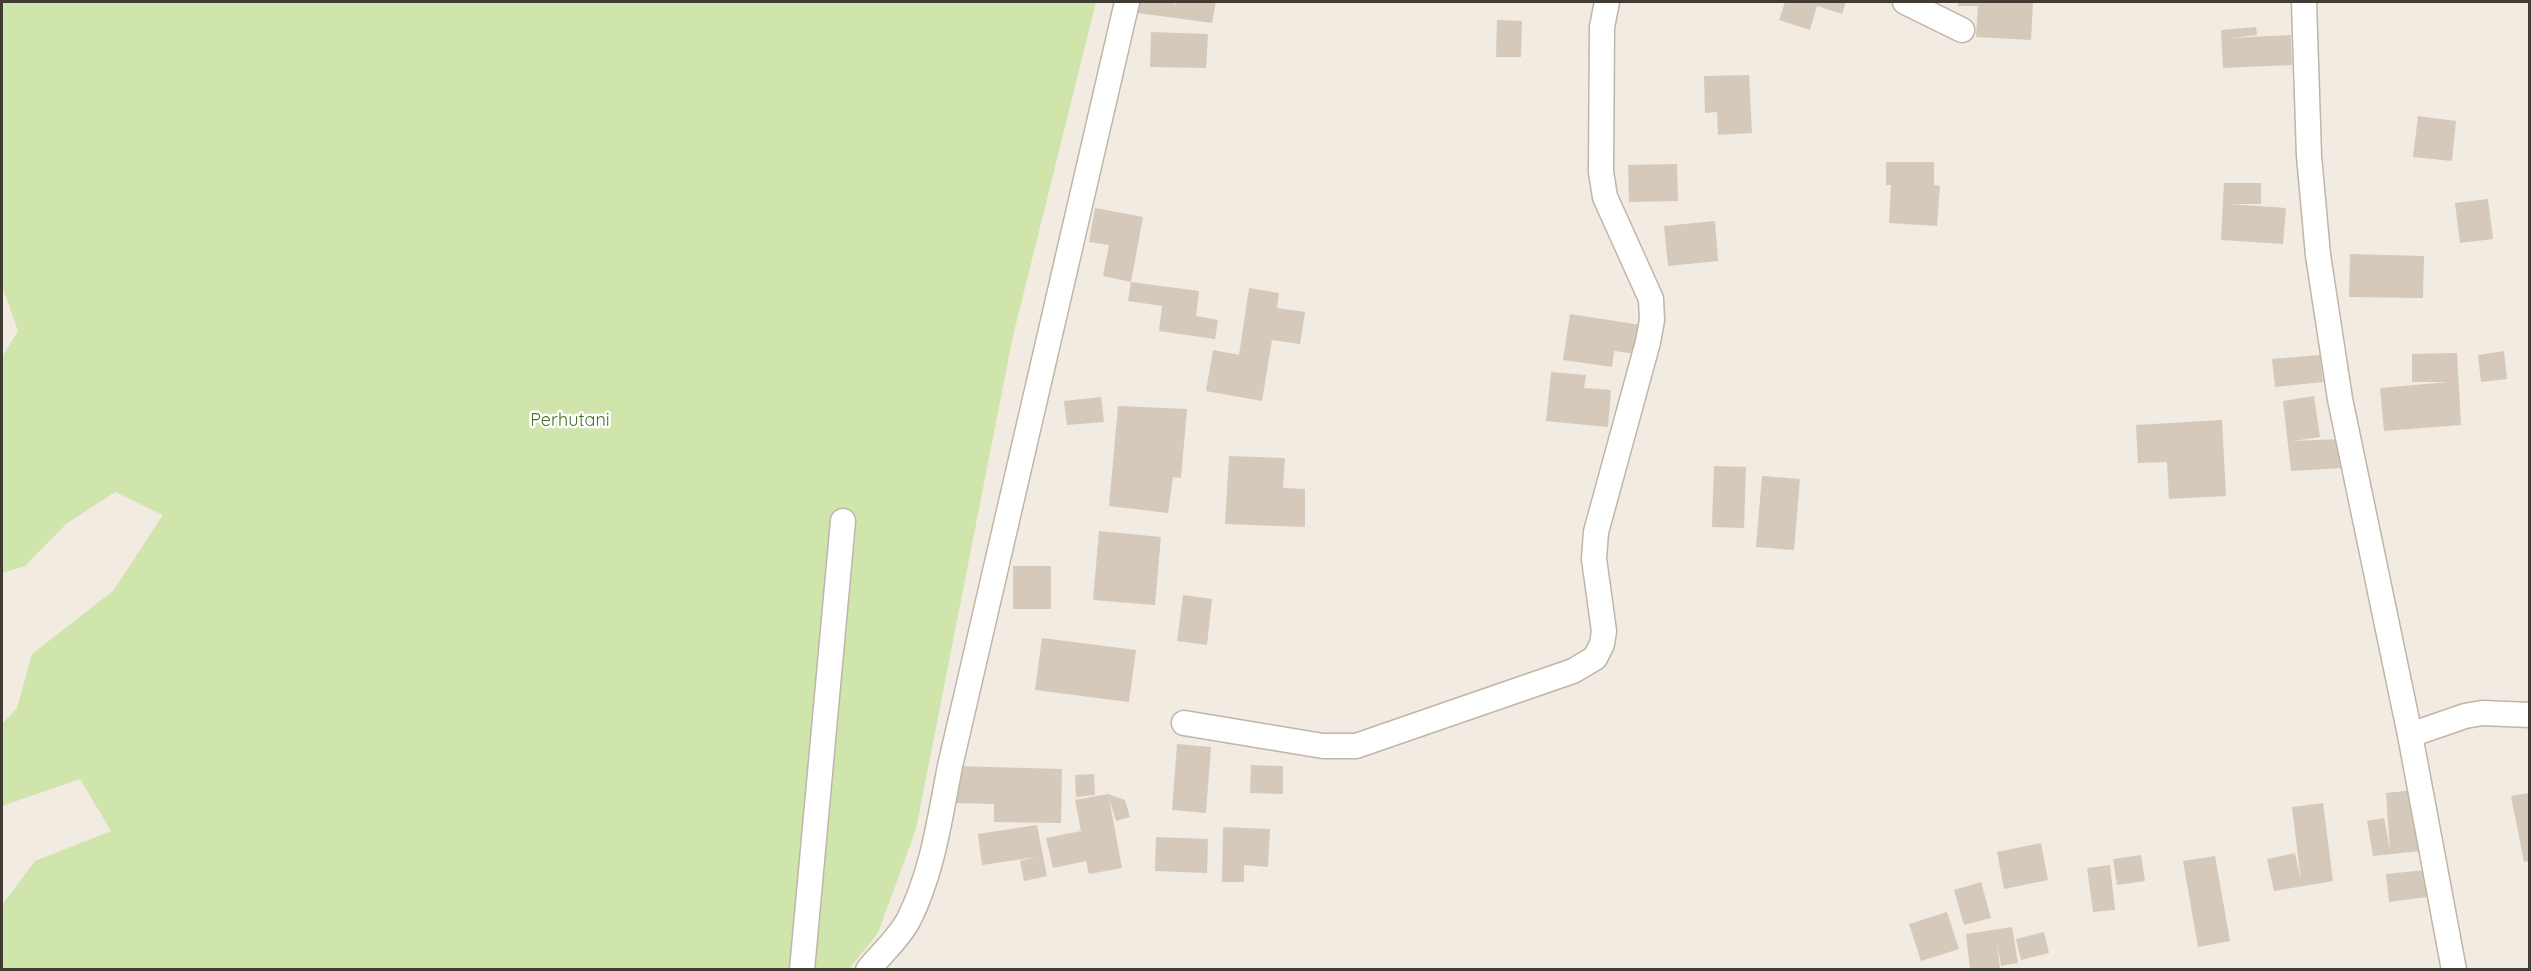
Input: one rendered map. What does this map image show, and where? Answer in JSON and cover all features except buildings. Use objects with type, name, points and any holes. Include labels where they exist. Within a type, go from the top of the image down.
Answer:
[{"type":"street","points":[[868,969],[908,921],[925,879],[936,840],[950,766],[1127,2]]},
{"type":"street","points":[[1185,723],[1323,746],[1356,746],[1573,671],[1595,658],[1604,631],[1594,559],[1596,532],[1652,320],[1652,299],[1605,197],[1601,172],[1602,27],[1606,2]]},
{"type":"street","points":[[1905,2],[1962,30]]},
{"type":"street","points":[[2304,2],[2309,156],[2318,255],[2340,399],[2410,735],[2454,969]]},
{"type":"street","points":[[802,969],[843,521]]},
{"type":"street","points":[[2410,735],[2465,716],[2482,713],[2529,715]]},
{"type":"green space","name":"Perhutani","points":[[2,2],[1096,2],[1013,336],[916,829],[878,933],[849,969],[2,969],[2,905],[35,861],[111,831],[80,779],[2,806],[2,724],[17,708],[32,654],[113,591],[163,515],[115,492],[66,524],[25,566],[2,573],[2,357],[18,331],[2,286]]}]
